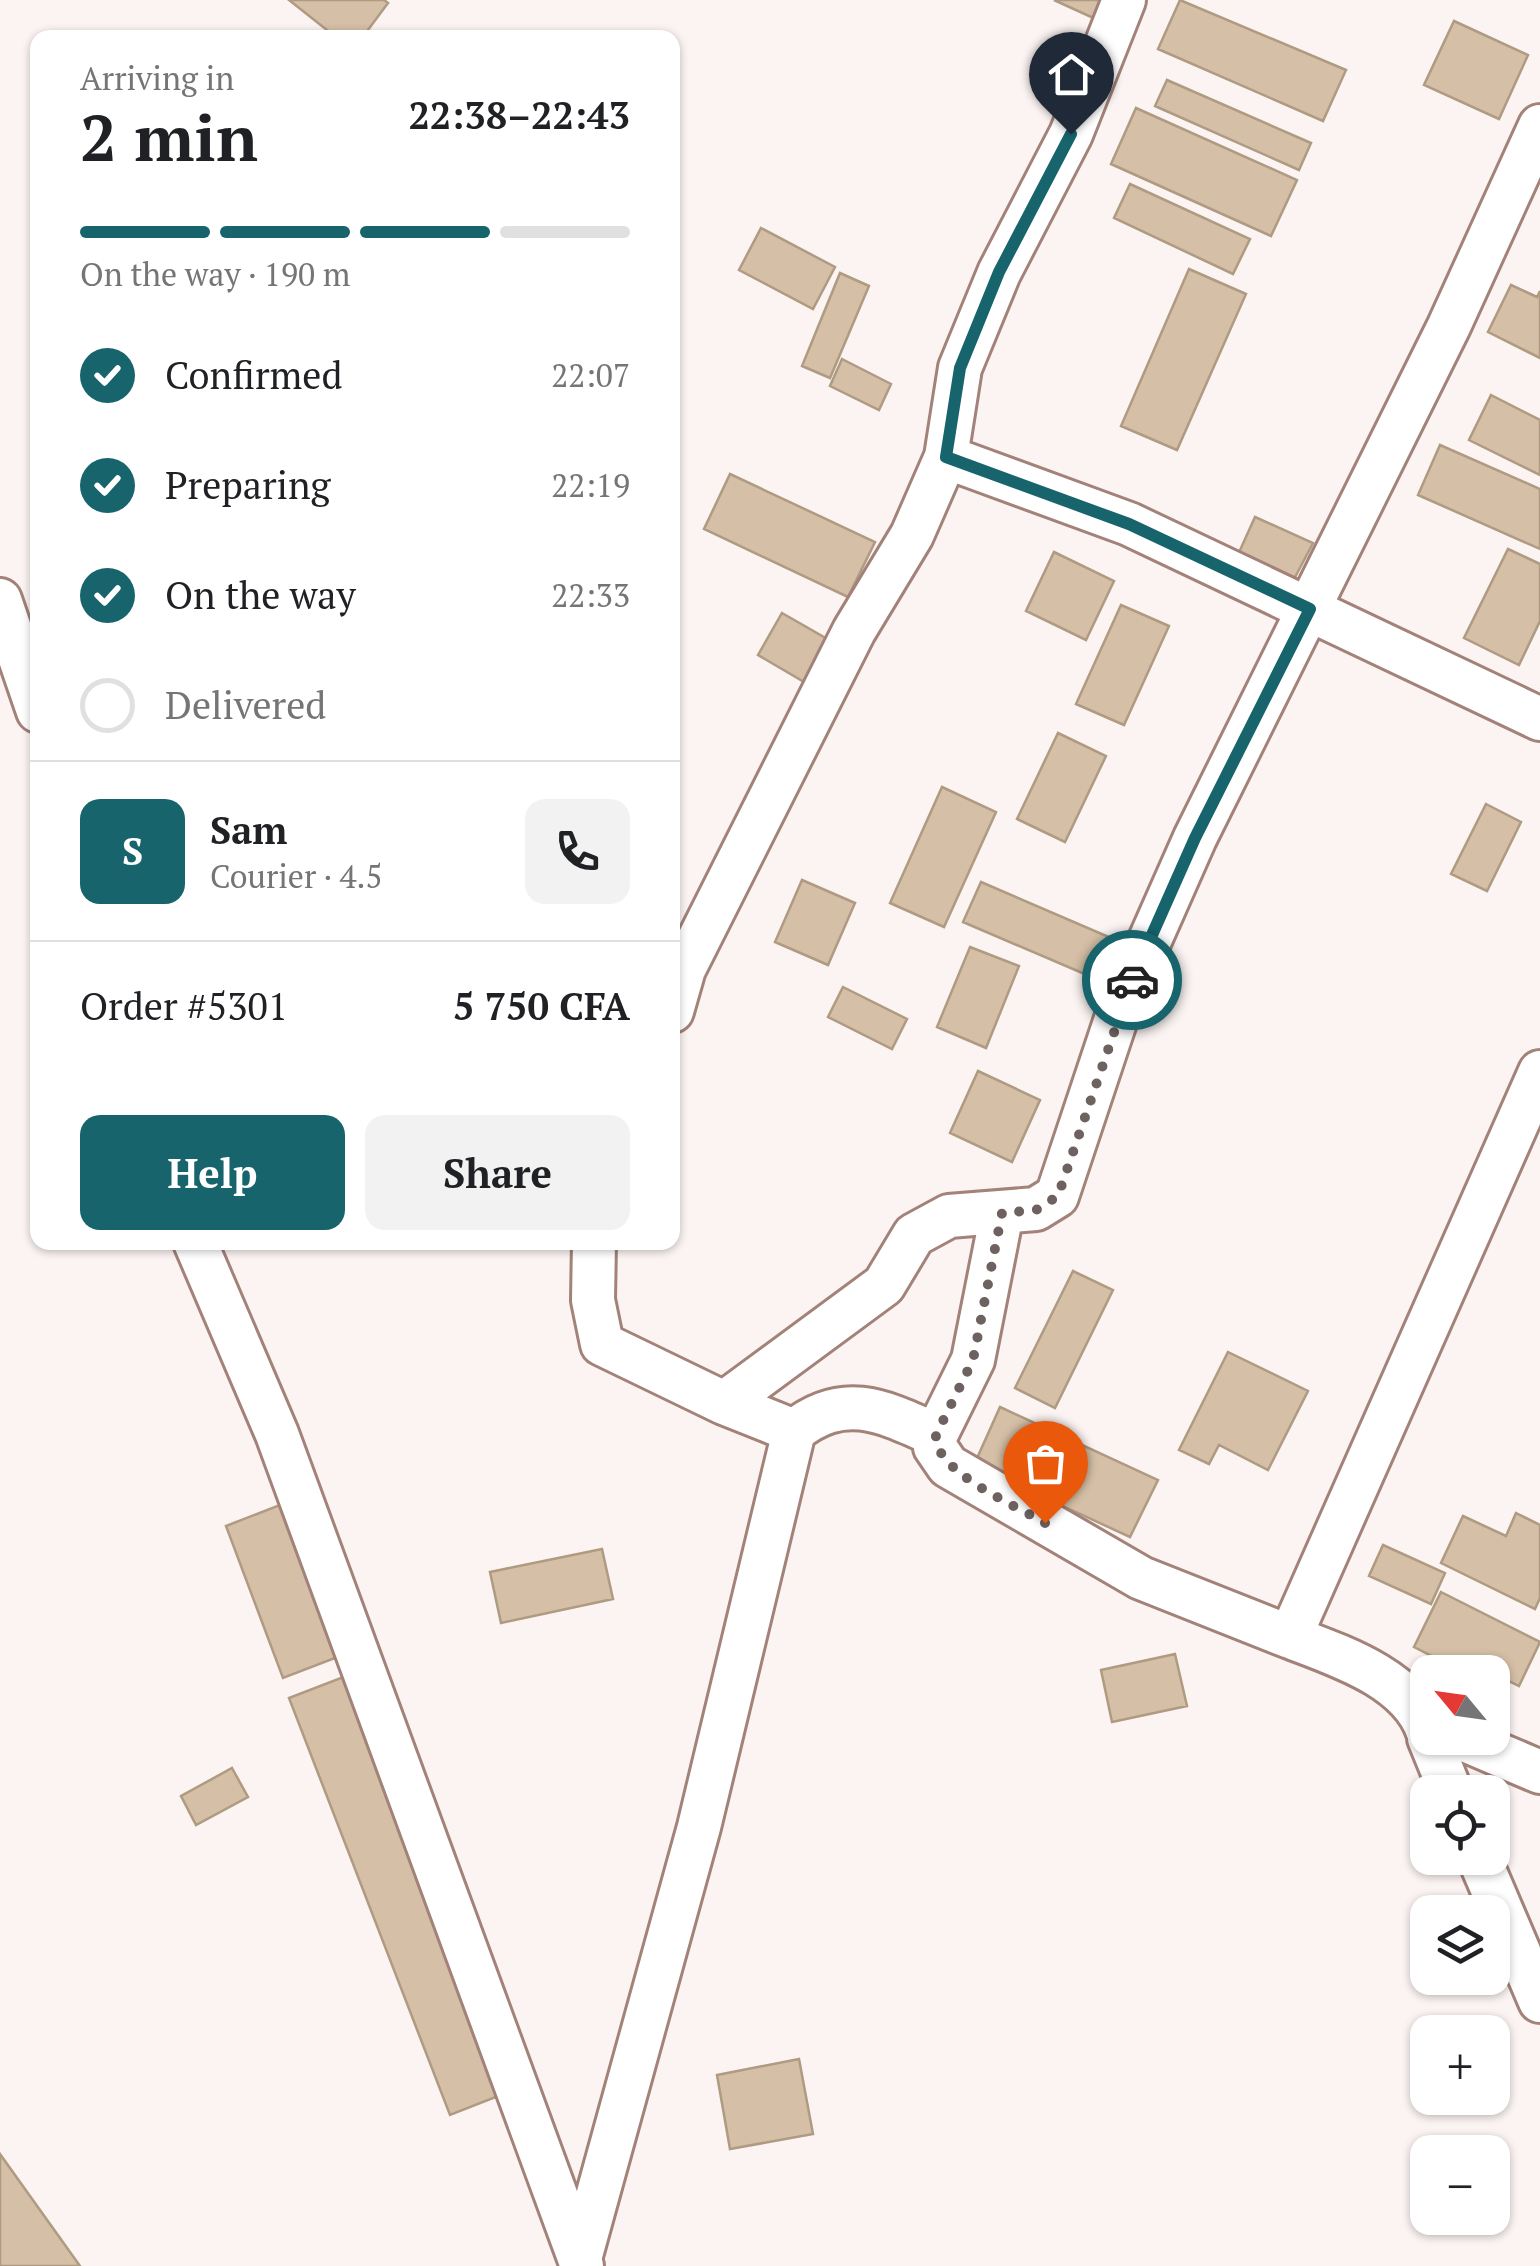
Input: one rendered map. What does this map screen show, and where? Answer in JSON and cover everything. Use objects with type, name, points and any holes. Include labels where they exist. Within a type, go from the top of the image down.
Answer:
[{"type":"street","points":[[680,983],[854,631],[912,535],[946,457],[960,368],[999,272],[1071,134],[1124,0]]},
{"type":"street","points":[[724,1404],[884,1285],[914,1236],[949,1216],[1036,1210],[1058,1196],[1119,1010],[1195,838],[1449,326],[1540,126]]},
{"type":"street","points":[[946,457],[1129,524],[1540,720]]},
{"type":"street","points":[[0,600],[30,688]]},
{"type":"street","points":[[1290,1637],[1540,1072]]},
{"type":"street","points":[[1002,1213],[973,1360],[936,1435],[935,1447],[948,1466],[1141,1578],[1373,1673],[1410,1705]]},
{"type":"street","points":[[198,1250],[277,1434],[581,2262]]},
{"type":"street","points":[[594,1250],[593,1300],[602,1344],[724,1404],[794,1431]]},
{"type":"street","points":[[581,2262],[700,1827],[794,1431],[814,1415],[837,1406],[894,1417],[936,1435]]},
{"type":"street","points":[[1496,1755],[1540,1772]]},
{"type":"street","points":[[1485,1875],[1540,2001]]},
{"type":"building","points":[[289,0],[388,3],[368,30],[327,30]]},
{"type":"building","points":[[1054,0],[1110,0],[1100,21]]},
{"type":"building","points":[[1180,0],[1346,70],[1323,121],[1158,49]]},
{"type":"building","points":[[1454,21],[1528,55],[1499,119],[1424,85]]},
{"type":"building","points":[[1167,80],[1311,143],[1299,170],[1155,106]]},
{"type":"building","points":[[1136,108],[1297,180],[1271,236],[1111,164]]},
{"type":"building","points":[[1130,184],[1250,239],[1233,274],[1114,218]]},
{"type":"building","points":[[761,228],[835,267],[813,309],[739,270]]},
{"type":"building","points":[[1189,269],[1246,294],[1177,450],[1121,426]]},
{"type":"building","points":[[840,273],[869,286],[830,378],[802,366]]},
{"type":"building","points":[[1511,285],[1537,297],[1540,291],[1540,358],[1488,332]]},
{"type":"building","points":[[842,359],[891,384],[879,410],[830,386]]},
{"type":"building","points":[[1491,395],[1540,420],[1540,475],[1469,440]]},
{"type":"building","points":[[1440,445],[1540,489],[1540,549],[1418,495]]},
{"type":"building","points":[[730,474],[875,542],[848,597],[704,529]]},
{"type":"building","points":[[1255,517],[1313,543],[1292,583],[1236,559]]},
{"type":"building","points":[[1508,549],[1540,564],[1540,621],[1519,665],[1464,638]]},
{"type":"building","points":[[1054,552],[1114,581],[1086,640],[1026,611]]},
{"type":"building","points":[[1121,605],[1169,626],[1124,725],[1076,704]]},
{"type":"building","points":[[782,613],[836,644],[811,686],[758,655]]},
{"type":"building","points":[[1058,733],[1106,756],[1065,842],[1017,819]]},
{"type":"building","points":[[942,787],[996,812],[944,927],[890,903]]},
{"type":"building","points":[[1486,804],[1521,822],[1487,891],[1451,874]]},
{"type":"building","points":[[802,880],[855,903],[828,965],[775,942]]},
{"type":"building","points":[[981,882],[1132,947],[1115,987],[963,922]]},
{"type":"building","points":[[970,947],[1019,966],[986,1048],[937,1027]]},
{"type":"building","points":[[843,987],[907,1019],[892,1049],[828,1017]]},
{"type":"building","points":[[978,1071],[1040,1100],[1012,1162],[950,1133]]},
{"type":"building","points":[[1073,1271],[1113,1290],[1055,1408],[1015,1388]]},
{"type":"building","points":[[1228,1352],[1308,1391],[1268,1470],[1219,1445],[1209,1464],[1179,1450]]},
{"type":"building","points":[[1000,1407],[1158,1480],[1130,1537],[974,1465]]},
{"type":"building","points":[[290,1501],[348,1653],[283,1678],[226,1526]]},
{"type":"building","points":[[1516,1513],[1540,1525],[1540,1598],[1535,1609],[1441,1563],[1463,1516],[1506,1536]]},
{"type":"building","points":[[1383,1545],[1445,1573],[1431,1604],[1369,1576]]},
{"type":"building","points":[[602,1549],[613,1599],[501,1623],[490,1572]]},
{"type":"building","points":[[1441,1592],[1540,1642],[1519,1686],[1510,1682],[1510,1655],[1430,1655],[1414,1647]]},
{"type":"building","points":[[1175,1654],[1187,1706],[1112,1722],[1101,1670]]},
{"type":"building","points":[[351,1674],[511,2091],[450,2115],[289,1698]]},
{"type":"building","points":[[232,1768],[248,1797],[196,1825],[181,1796]]},
{"type":"building","points":[[799,2059],[813,2134],[730,2149],[717,2075]]},
{"type":"building","points":[[0,2154],[80,2266],[0,2266]]},
{"type":"way so far","points":[[1045,1523],[948,1466],[935,1447],[936,1435],[973,1360],[1002,1213],[1036,1210],[1058,1196],[1132,980]]},
{"type":"route","points":[[1071,134],[999,272],[960,368],[946,457],[1129,524],[1310,609],[1195,838],[1132,980]]}]
